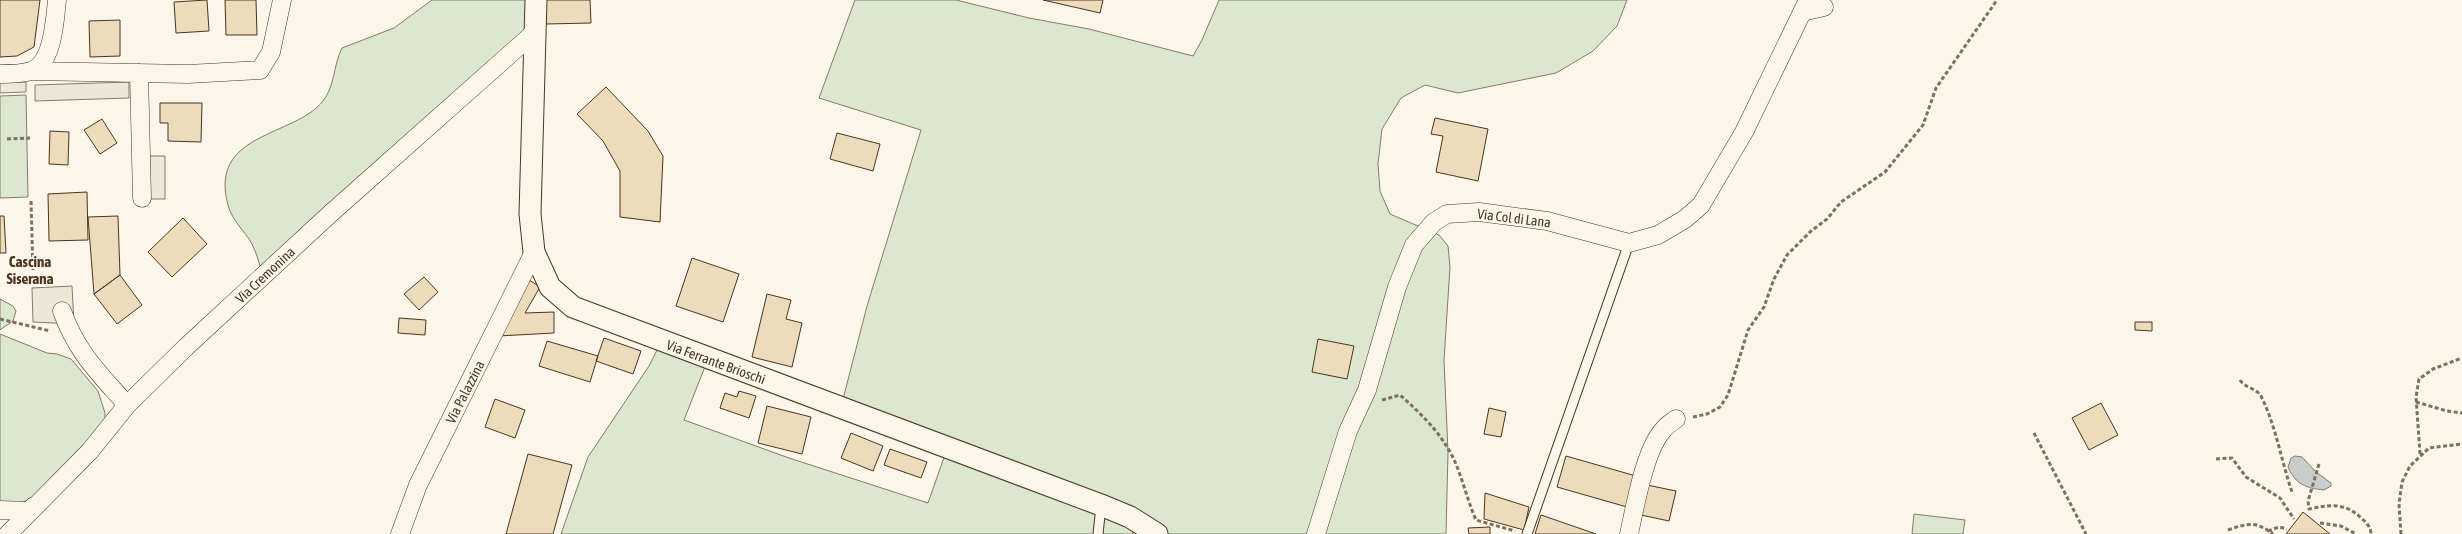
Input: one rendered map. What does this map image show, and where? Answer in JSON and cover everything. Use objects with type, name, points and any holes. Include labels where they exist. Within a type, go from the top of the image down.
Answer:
[{"type":"street","points":[[33,71],[44,61],[51,43],[57,0]]},
{"type":"street","points":[[0,74],[33,71],[188,74],[260,70],[271,52],[282,0]]},
{"type":"street","name":"Via Ferrante Brioschi","points":[[536,0],[530,214],[534,252],[550,287],[573,307],[1101,505],[1130,517],[1157,534]]},
{"type":"street","points":[[1629,243],[1658,235],[1685,219],[1701,205],[1744,132],[1811,6]]},
{"type":"street","name":"Via Cremonina","points":[[8,534],[90,451],[127,404],[330,214],[536,30]]},
{"type":"street","points":[[139,73],[142,198]]},
{"type":"street","name":"Via Col di Lana","points":[[1316,534],[1348,430],[1369,383],[1397,287],[1414,244],[1434,222],[1447,214],[1480,212],[1547,221],[1629,243]]},
{"type":"street","name":"Via Palazzina","points":[[400,534],[418,485],[534,252]]},
{"type":"street","points":[[62,311],[70,334],[94,370],[127,404]]},
{"type":"street","points":[[1629,534],[1639,492],[1655,442],[1664,428],[1676,420]]},
{"type":"street","points":[[0,510],[29,511],[34,506]]},
{"type":"lane","points":[[1527,534],[1629,243]]},
{"type":"lane","points":[[1098,534],[1101,505]]},
{"type":"path","points":[[1676,420],[1707,414],[1720,406],[1728,395],[1748,330],[1764,308],[1774,279],[1787,255],[1810,232],[1828,219],[1841,202],[1885,172],[1890,166],[1923,125],[1936,88],[1997,0]]},
{"type":"path","points":[[7,139],[30,138]]},
{"type":"path","points":[[31,200],[33,272]]},
{"type":"path","points":[[0,319],[70,334]]},
{"type":"path","points":[[2420,454],[2416,402],[2418,379],[2433,369],[2462,358]]},
{"type":"path","points":[[2240,380],[2260,394],[2272,419],[2278,447],[2292,492]]},
{"type":"path","points":[[1374,404],[1387,397],[1400,395],[1427,419],[1444,442],[1459,470],[1476,520],[1517,532]]},
{"type":"path","points":[[2416,402],[2447,411],[2462,413]]},
{"type":"path","points":[[2034,433],[2086,534]]},
{"type":"path","points":[[2402,534],[2399,504],[2402,482],[2410,466],[2420,454],[2429,448],[2462,444]]},
{"type":"path","points":[[2216,459],[2232,458],[2246,477],[2280,498],[2294,519]]},
{"type":"path","points":[[2319,464],[2312,488],[2309,509],[2338,505],[2349,508],[2364,520],[2371,530],[2371,534]]},
{"type":"path","points":[[2228,530],[2250,524],[2262,525],[2272,534]]},
{"type":"path","points":[[2320,524],[2341,526],[2356,534]]},
{"type":"path","points":[[2268,531],[2279,527],[2287,529]]},
{"type":"green space","points":[[432,0],[536,0],[536,31],[263,276],[252,244],[232,216],[228,205],[225,181],[230,163],[242,150],[258,139],[310,113],[323,101],[330,89],[342,48],[394,28]]},
{"type":"green space","points":[[855,0],[956,0],[1029,18],[1089,29],[1193,56],[1219,0],[1627,0],[1617,26],[1593,51],[1556,73],[1458,93],[1425,85],[1401,98],[1382,129],[1378,164],[1380,191],[1390,214],[1439,235],[1448,246],[1450,267],[1444,360],[1448,452],[1446,534],[1157,534],[1130,518],[1133,534],[561,534],[588,457],[649,366],[661,342],[708,359],[684,420],[789,458],[928,503],[948,446],[841,407],[867,306],[921,130],[819,98]]},
{"type":"green space","points":[[26,95],[28,197],[0,198],[0,96]]},
{"type":"green space","points":[[0,299],[13,306],[16,311],[13,321],[0,330]]},
{"type":"green space","points":[[0,334],[47,353],[71,359],[98,391],[105,413],[105,422],[99,433],[38,494],[24,502],[0,506]]},
{"type":"green space","points":[[1914,514],[1965,520],[1963,534],[1912,534]]},
{"type":"shaded area","points":[[0,82],[26,82],[26,92],[0,93]]},
{"type":"shaded area","points":[[129,82],[129,98],[35,101],[35,85]]},
{"type":"shaded area","points":[[149,156],[165,156],[165,199],[149,199]]},
{"type":"shaded area","points":[[72,286],[74,324],[33,322],[32,288]]},
{"type":"shaded area","points":[[2295,456],[2302,457],[2316,472],[2331,483],[2331,486],[2324,490],[2307,487],[2298,482],[2288,467],[2291,458]]},
{"type":"building","points":[[0,0],[40,0],[34,47],[17,56],[0,57]]},
{"type":"building","points":[[207,0],[209,31],[176,33],[174,2]]},
{"type":"building","points":[[225,0],[256,0],[257,35],[226,35]]},
{"type":"building","points":[[545,0],[590,0],[591,23],[546,24]]},
{"type":"building","points":[[1043,0],[1103,0],[1100,13]]},
{"type":"building","points":[[120,20],[120,56],[90,57],[89,21]]},
{"type":"building","points":[[606,87],[648,131],[663,156],[660,222],[620,217],[620,171],[603,141],[577,114]]},
{"type":"building","points":[[160,103],[202,103],[201,142],[168,141],[168,123],[160,123]]},
{"type":"building","points":[[1435,118],[1488,129],[1478,181],[1436,172],[1443,136],[1431,134]]},
{"type":"building","points":[[102,119],[117,143],[100,154],[84,130]]},
{"type":"building","points":[[50,131],[69,132],[68,165],[49,164]]},
{"type":"building","points":[[837,133],[880,144],[873,171],[830,159]]},
{"type":"building","points":[[87,192],[88,240],[49,241],[48,194]]},
{"type":"building","points":[[0,216],[4,216],[6,253],[0,253]]},
{"type":"building","points":[[118,216],[120,275],[94,294],[88,217]]},
{"type":"building","points":[[183,218],[207,244],[172,277],[148,252]]},
{"type":"building","points":[[692,258],[739,274],[723,322],[676,306]]},
{"type":"building","points":[[120,275],[142,305],[117,324],[94,294]]},
{"type":"building","points":[[424,277],[438,292],[419,310],[404,294]]},
{"type":"building","points":[[526,278],[540,287],[525,313],[554,312],[554,333],[498,336]]},
{"type":"building","points":[[767,294],[791,300],[786,319],[802,323],[792,367],[752,357]]},
{"type":"building","points":[[399,318],[426,320],[425,335],[398,333]]},
{"type":"building","points":[[2135,322],[2152,322],[2152,331],[2135,330]]},
{"type":"building","points":[[604,338],[641,351],[633,374],[596,361]]},
{"type":"building","points":[[1318,339],[1354,346],[1347,379],[1312,372]]},
{"type":"building","points":[[547,341],[598,356],[590,382],[539,366]]},
{"type":"building","points":[[739,391],[756,396],[749,418],[720,408],[725,393],[737,397]]},
{"type":"building","points":[[495,399],[525,410],[515,438],[485,427]]},
{"type":"building","points":[[2101,403],[2118,435],[2089,450],[2072,418]]},
{"type":"building","points":[[767,406],[811,417],[802,454],[758,443]]},
{"type":"building","points":[[1489,408],[1506,412],[1501,437],[1484,434]]},
{"type":"building","points":[[851,433],[883,446],[873,471],[841,458]]},
{"type":"building","points":[[890,449],[927,462],[921,478],[884,465]]},
{"type":"building","points":[[528,454],[572,465],[553,534],[506,534]]},
{"type":"building","points":[[1566,456],[1636,476],[1627,507],[1557,487]]},
{"type":"building","points":[[1647,485],[1676,491],[1669,521],[1641,515]]},
{"type":"building","points":[[1485,493],[1529,507],[1524,530],[1484,519]]},
{"type":"building","points":[[2303,512],[2330,534],[2286,534]]},
{"type":"building","points":[[1541,515],[1596,534],[1535,534]]},
{"type":"building","points":[[1490,527],[1490,534],[1469,534],[1468,528]]},
{"type":"district","name":"Cascina Siserana","points":[[30,270]]}]
